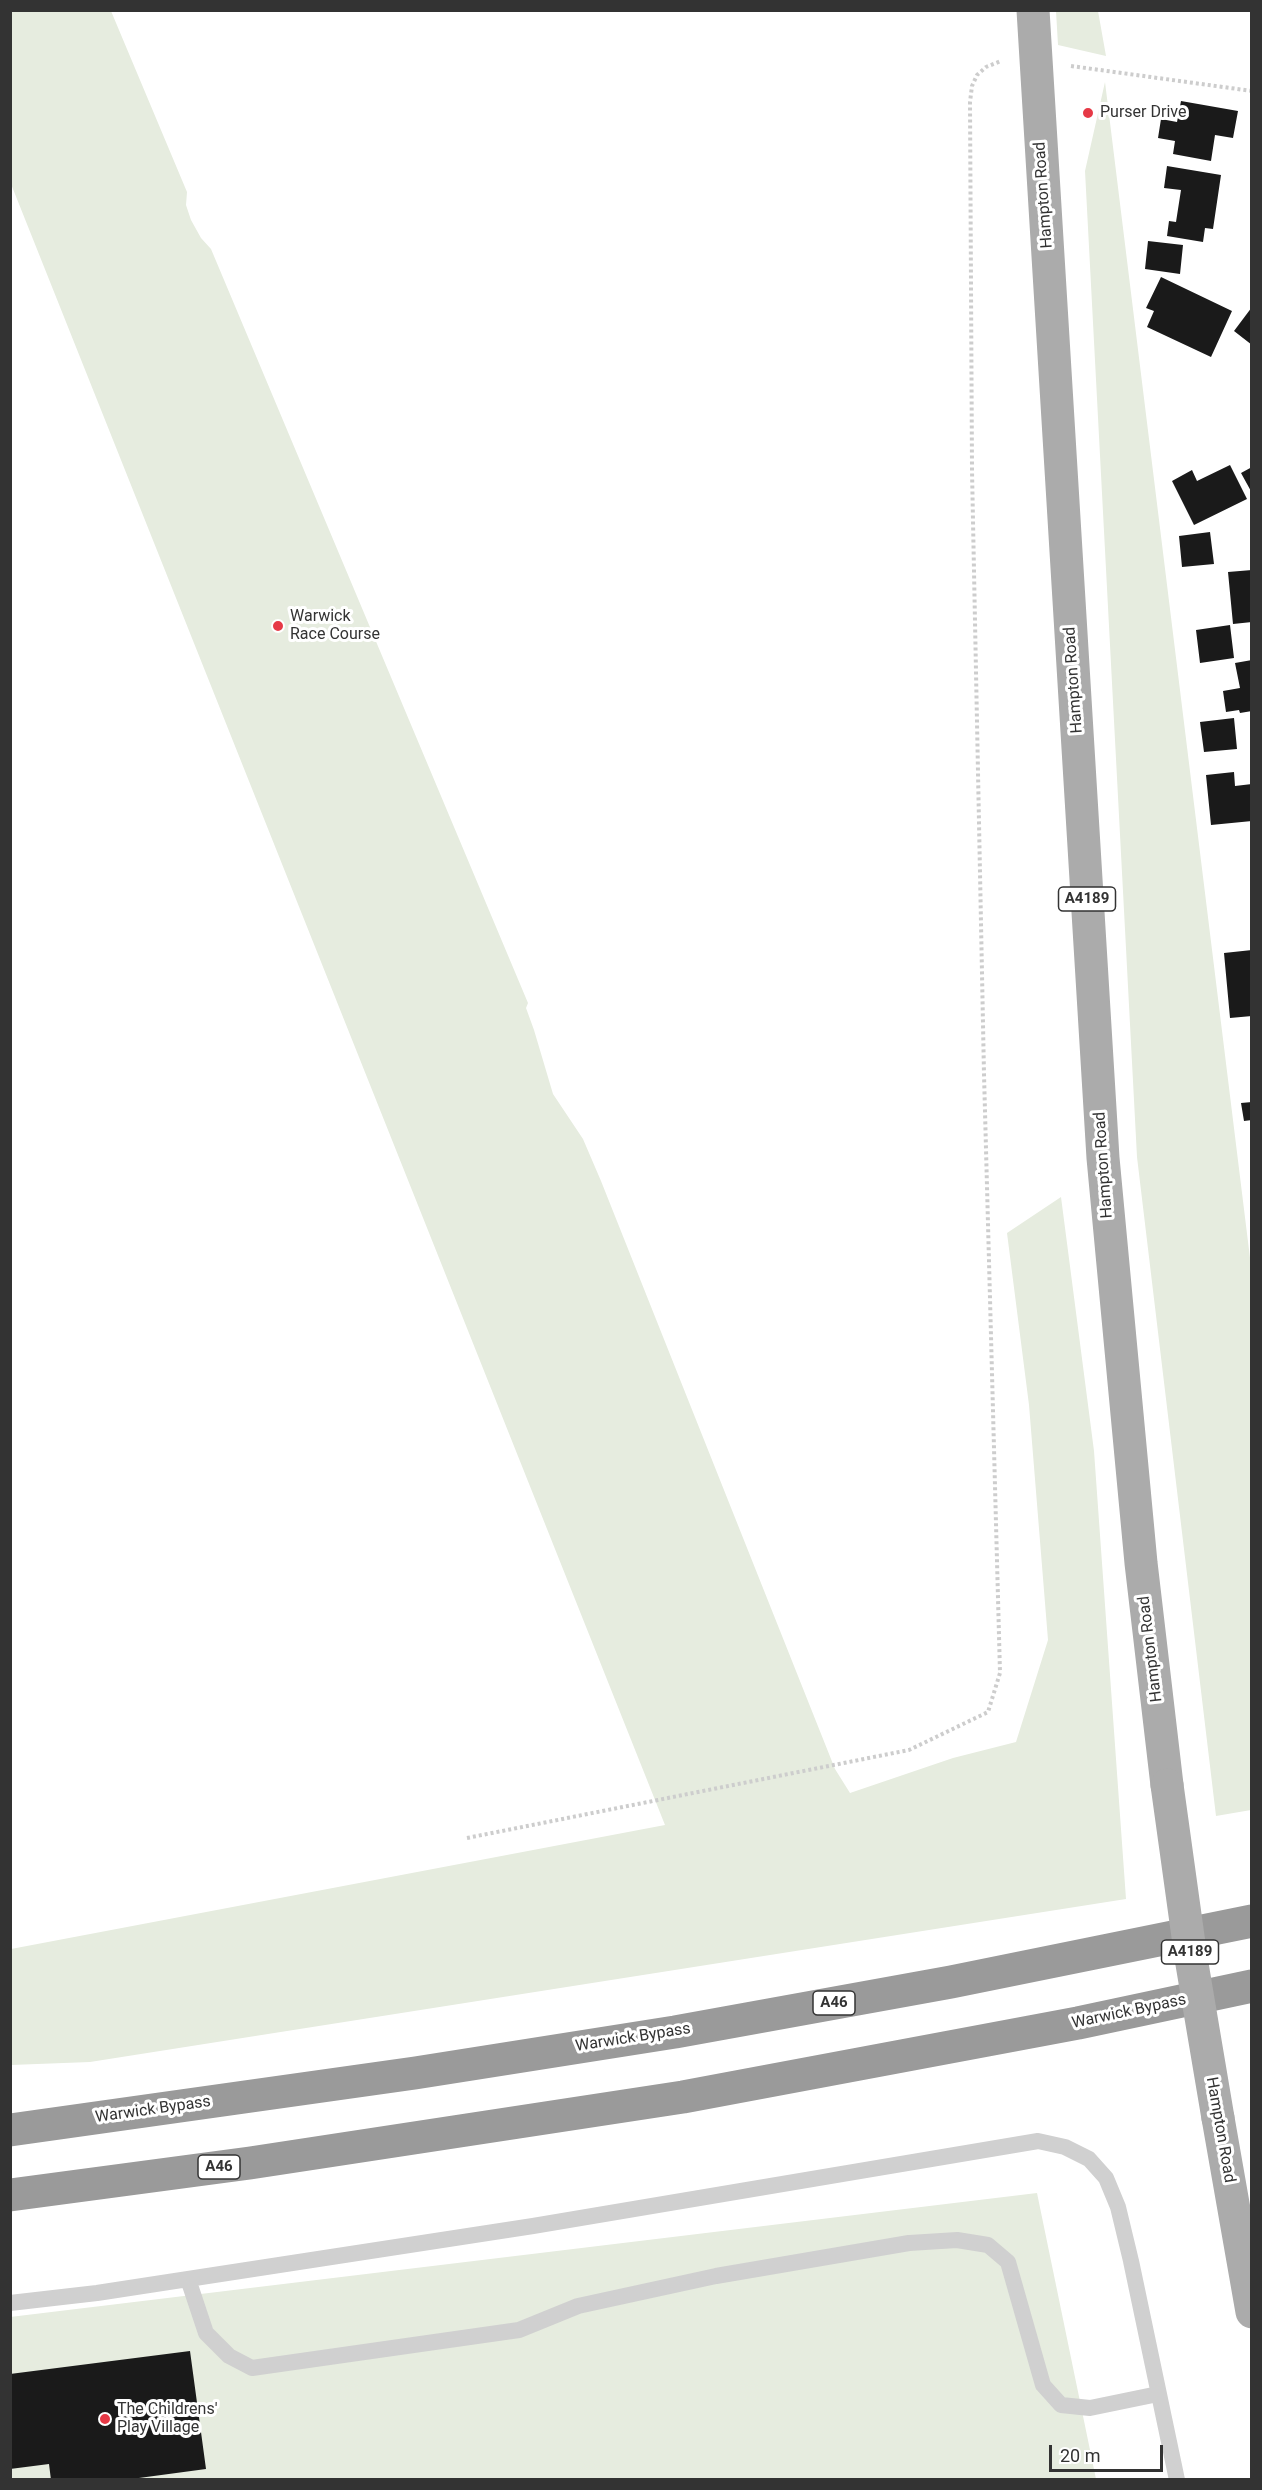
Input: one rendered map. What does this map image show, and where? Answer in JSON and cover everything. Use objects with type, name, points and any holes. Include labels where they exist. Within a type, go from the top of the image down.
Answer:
[{"type":"highway","name":"Warwick Bypass","points":[[10,2130],[415,2073],[675,2032],[951,1982],[1251,1921]]},
{"type":"highway","name":"Warwick Bypass","points":[[10,2195],[262,2161],[683,2097],[1067,2025],[1251,1986]]},
{"type":"main road","name":"Hampton Road","points":[[1033,10],[1104,1170],[1141,1563],[1167,1785],[1191,1958],[1251,2312]]},
{"type":"lane","points":[[10,2303],[188,2279],[532,2226],[1038,2141],[1065,2147],[1089,2159],[1106,2178],[1118,2207],[1177,2480]]},
{"type":"lane","points":[[188,2279],[206,2333],[229,2356],[252,2368],[519,2330],[578,2306],[716,2276],[909,2243],[957,2240],[988,2245],[1008,2262],[1043,2385],[1060,2405],[1090,2408],[1158,2394]]},
{"type":"path","points":[[467,1838],[909,1750],[988,1712],[1000,1673],[972,482],[970,102],[972,86],[977,75],[986,66],[998,62],[1036,61],[1251,91]]},
{"type":"shaded area","name":"Warwick Race Course","points":[[11,10],[111,11],[187,192],[186,205],[191,220],[201,238],[211,249],[528,1003],[526,1008],[553,1094],[583,1139],[601,1181],[835,1769],[850,1793],[953,1758],[1016,1742],[1048,1640],[1029,1405],[1007,1233],[1061,1197],[1094,1451],[1126,1899],[90,2062],[11,2065],[11,1949],[665,1825],[11,184]]},
{"type":"shaded area","points":[[1056,11],[1098,11],[1106,56],[1058,45]]},
{"type":"shaded area","points":[[1105,82],[1251,1266],[1251,1810],[1216,1816],[1137,1157],[1085,171]]},
{"type":"shaded area","points":[[1037,2193],[1096,2479],[11,2479],[10,2317]]},
{"type":"building","points":[[1181,101],[1238,111],[1233,138],[1215,135],[1211,161],[1173,154],[1175,141],[1158,138],[1161,119],[1177,122]]},
{"type":"building","points":[[1167,166],[1221,175],[1213,229],[1205,228],[1203,242],[1167,236],[1169,221],[1176,222],[1181,190],[1164,188]]},
{"type":"building","points":[[1148,241],[1183,245],[1180,274],[1145,269]]},
{"type":"building","points":[[1161,277],[1232,311],[1211,357],[1147,327],[1154,311],[1146,308]]},
{"type":"building","points":[[1252,307],[1252,345],[1234,331]]},
{"type":"building","points":[[1230,465],[1247,499],[1194,525],[1172,481],[1192,470],[1197,481]]},
{"type":"building","points":[[1252,467],[1252,493],[1241,473]]},
{"type":"building","points":[[1210,532],[1214,564],[1182,567],[1179,536]]},
{"type":"building","points":[[1252,570],[1252,622],[1233,624],[1228,572]]},
{"type":"building","points":[[1230,625],[1234,658],[1200,663],[1196,630]]},
{"type":"building","points":[[1252,660],[1252,711],[1226,712],[1223,691],[1240,688],[1235,663]]},
{"type":"building","points":[[1234,718],[1237,749],[1204,752],[1200,722]]},
{"type":"building","points":[[1234,772],[1235,786],[1252,784],[1252,821],[1211,825],[1206,775]]},
{"type":"building","points":[[1252,950],[1252,1016],[1230,1018],[1224,953]]},
{"type":"building","points":[[1252,1102],[1252,1120],[1244,1121],[1241,1103]]},
{"type":"building","name":"The Childrens' Play Village","points":[[190,2351],[206,2469],[124,2480],[51,2480],[49,2464],[10,2469],[10,2374]]},
{"type":"place","name":"Purser Drive","points":[[1088,113]]},
{"type":"place","name":"Warwick Race Course","points":[[278,626]]},
{"type":"place","name":"The Childrens' Play Village","points":[[105,2419]]}]
